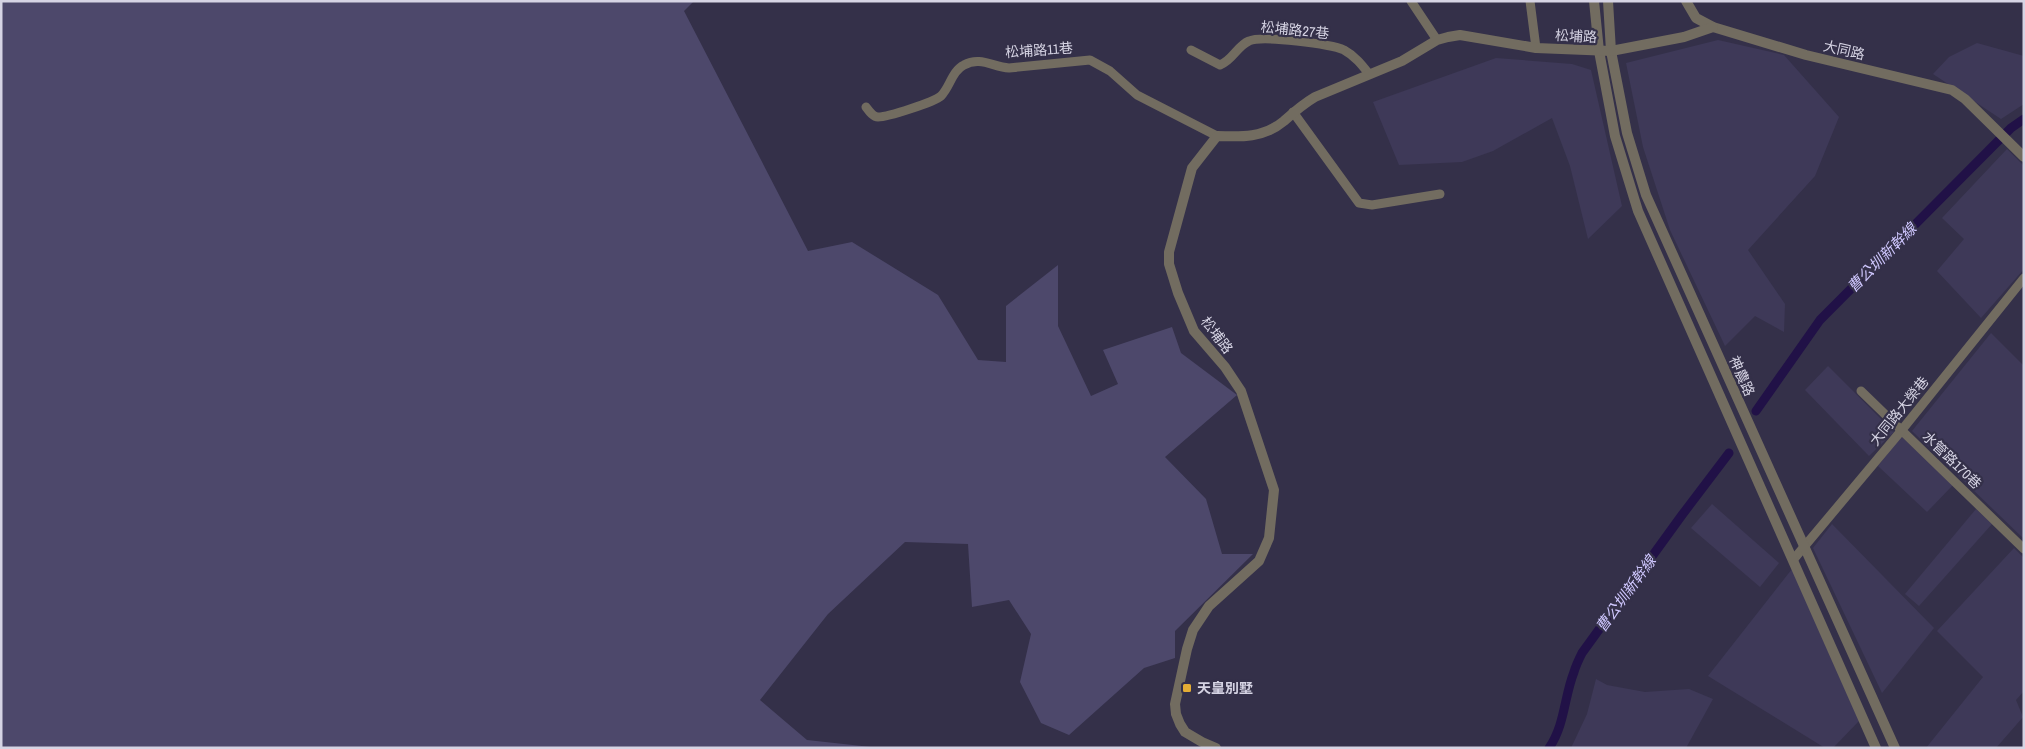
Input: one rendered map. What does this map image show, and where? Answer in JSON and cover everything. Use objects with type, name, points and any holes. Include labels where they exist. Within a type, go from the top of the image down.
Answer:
[{"type":"street","points":[[1411,1],[1436,40]]},
{"type":"street","points":[[1530,1],[1536,48]]},
{"type":"street","name":"神農路","points":[[1594,1],[1599,51],[1615,136],[1638,211],[1876,748]]},
{"type":"street","name":"神農路","points":[[1608,1],[1611,51],[1627,132],[1646,195],[1895,748]]},
{"type":"street","name":"大同路","points":[[1686,1],[1696,18],[1713,27],[1806,55],[1952,90],[1965,99],[2024,157]]},
{"type":"street","name":"松埔路","points":[[1216,748],[1186,732],[1176,714],[1175,704],[1187,649],[1193,630],[1209,606],[1259,561],[1269,538],[1274,490],[1241,391],[1225,367],[1194,331],[1169,264],[1169,252],[1192,168],[1217,136],[1244,137],[1258,135],[1272,129],[1315,97],[1402,61],[1436,40],[1460,35],[1536,48],[1611,51],[1684,37],[1713,27]]},
{"type":"street","name":"松埔路27巷","points":[[1191,50],[1220,65],[1228,62],[1247,41],[1256,38],[1328,46],[1342,49],[1353,55],[1369,74]]},
{"type":"street","name":"松埔路11巷","points":[[866,107],[874,116],[878,117],[904,111],[939,98],[955,72],[963,65],[974,62],[986,61],[1000,67],[1009,68],[1090,60],[1110,70],[1137,95],[1217,136]]},
{"type":"street","points":[[1293,112],[1359,203],[1372,205],[1440,194]]},
{"type":"street","name":"大同路大榮巷","points":[[1793,560],[1901,431],[2024,278]]},
{"type":"street","name":"水管路170巷","points":[[1861,391],[2024,549]]},
{"type":"shaded area","points":[[1,1],[694,1],[684,11],[808,251],[852,242],[938,295],[978,360],[1006,362],[1006,306],[1058,265],[1058,326],[1091,396],[1118,384],[1103,350],[1172,327],[1181,353],[1237,395],[1165,457],[1206,499],[1222,554],[1253,554],[1175,631],[1175,658],[1144,668],[1069,735],[1041,723],[1020,682],[1031,634],[1009,600],[972,607],[968,544],[905,542],[828,614],[760,700],[807,740],[880,748],[1,748]]},
{"type":"shaded area","points":[[1718,40],[1784,55],[1839,117],[1815,176],[1748,250],[1785,304],[1784,332],[1755,316],[1725,346],[1670,230],[1643,147],[1626,63]]},
{"type":"shaded area","points":[[1977,43],[2024,56],[2024,104],[2001,119],[1933,74],[1949,57]]},
{"type":"shaded area","points":[[1496,58],[1572,64],[1591,70],[1622,206],[1588,239],[1570,166],[1552,118],[1493,151],[1462,162],[1399,165],[1373,102]]},
{"type":"shaded area","points":[[2007,149],[2024,166],[2024,269],[1981,318],[1937,271],[1964,239],[1942,218]]},
{"type":"shaded area","points":[[1991,333],[2024,366],[2024,539],[1912,431]]},
{"type":"shaded area","points":[[1828,366],[1894,432],[1869,456],[1805,390]]},
{"type":"shaded area","points":[[1901,436],[1953,485],[1927,512],[1878,466]]},
{"type":"shaded area","points":[[1712,504],[1779,563],[1760,587],[1691,528]]},
{"type":"shaded area","points":[[1976,509],[1992,524],[1919,606],[1905,594]]},
{"type":"shaded area","points":[[1832,524],[1934,628],[1882,693],[1813,548]]},
{"type":"shaded area","points":[[2014,548],[2024,558],[2024,691],[2016,700],[2023,717],[1996,748],[1926,748],[1983,677],[1937,631]]},
{"type":"shaded area","points":[[1792,569],[1859,721],[1833,748],[1825,748],[1708,676]]},
{"type":"shaded area","points":[[1596,679],[1607,685],[1645,692],[1689,689],[1713,699],[1686,748],[1571,748],[1587,714]]},
{"type":"waterway","name":"曹公圳新幹線","points":[[1756,411],[1820,320],[2011,128],[2024,119]]},
{"type":"waterway","name":"曹公圳新幹線","points":[[1549,748],[1558,730],[1571,682],[1582,653],[1729,453]]},
{"type":"place","name":"天皇別墅","points":[[1187,688]]}]
